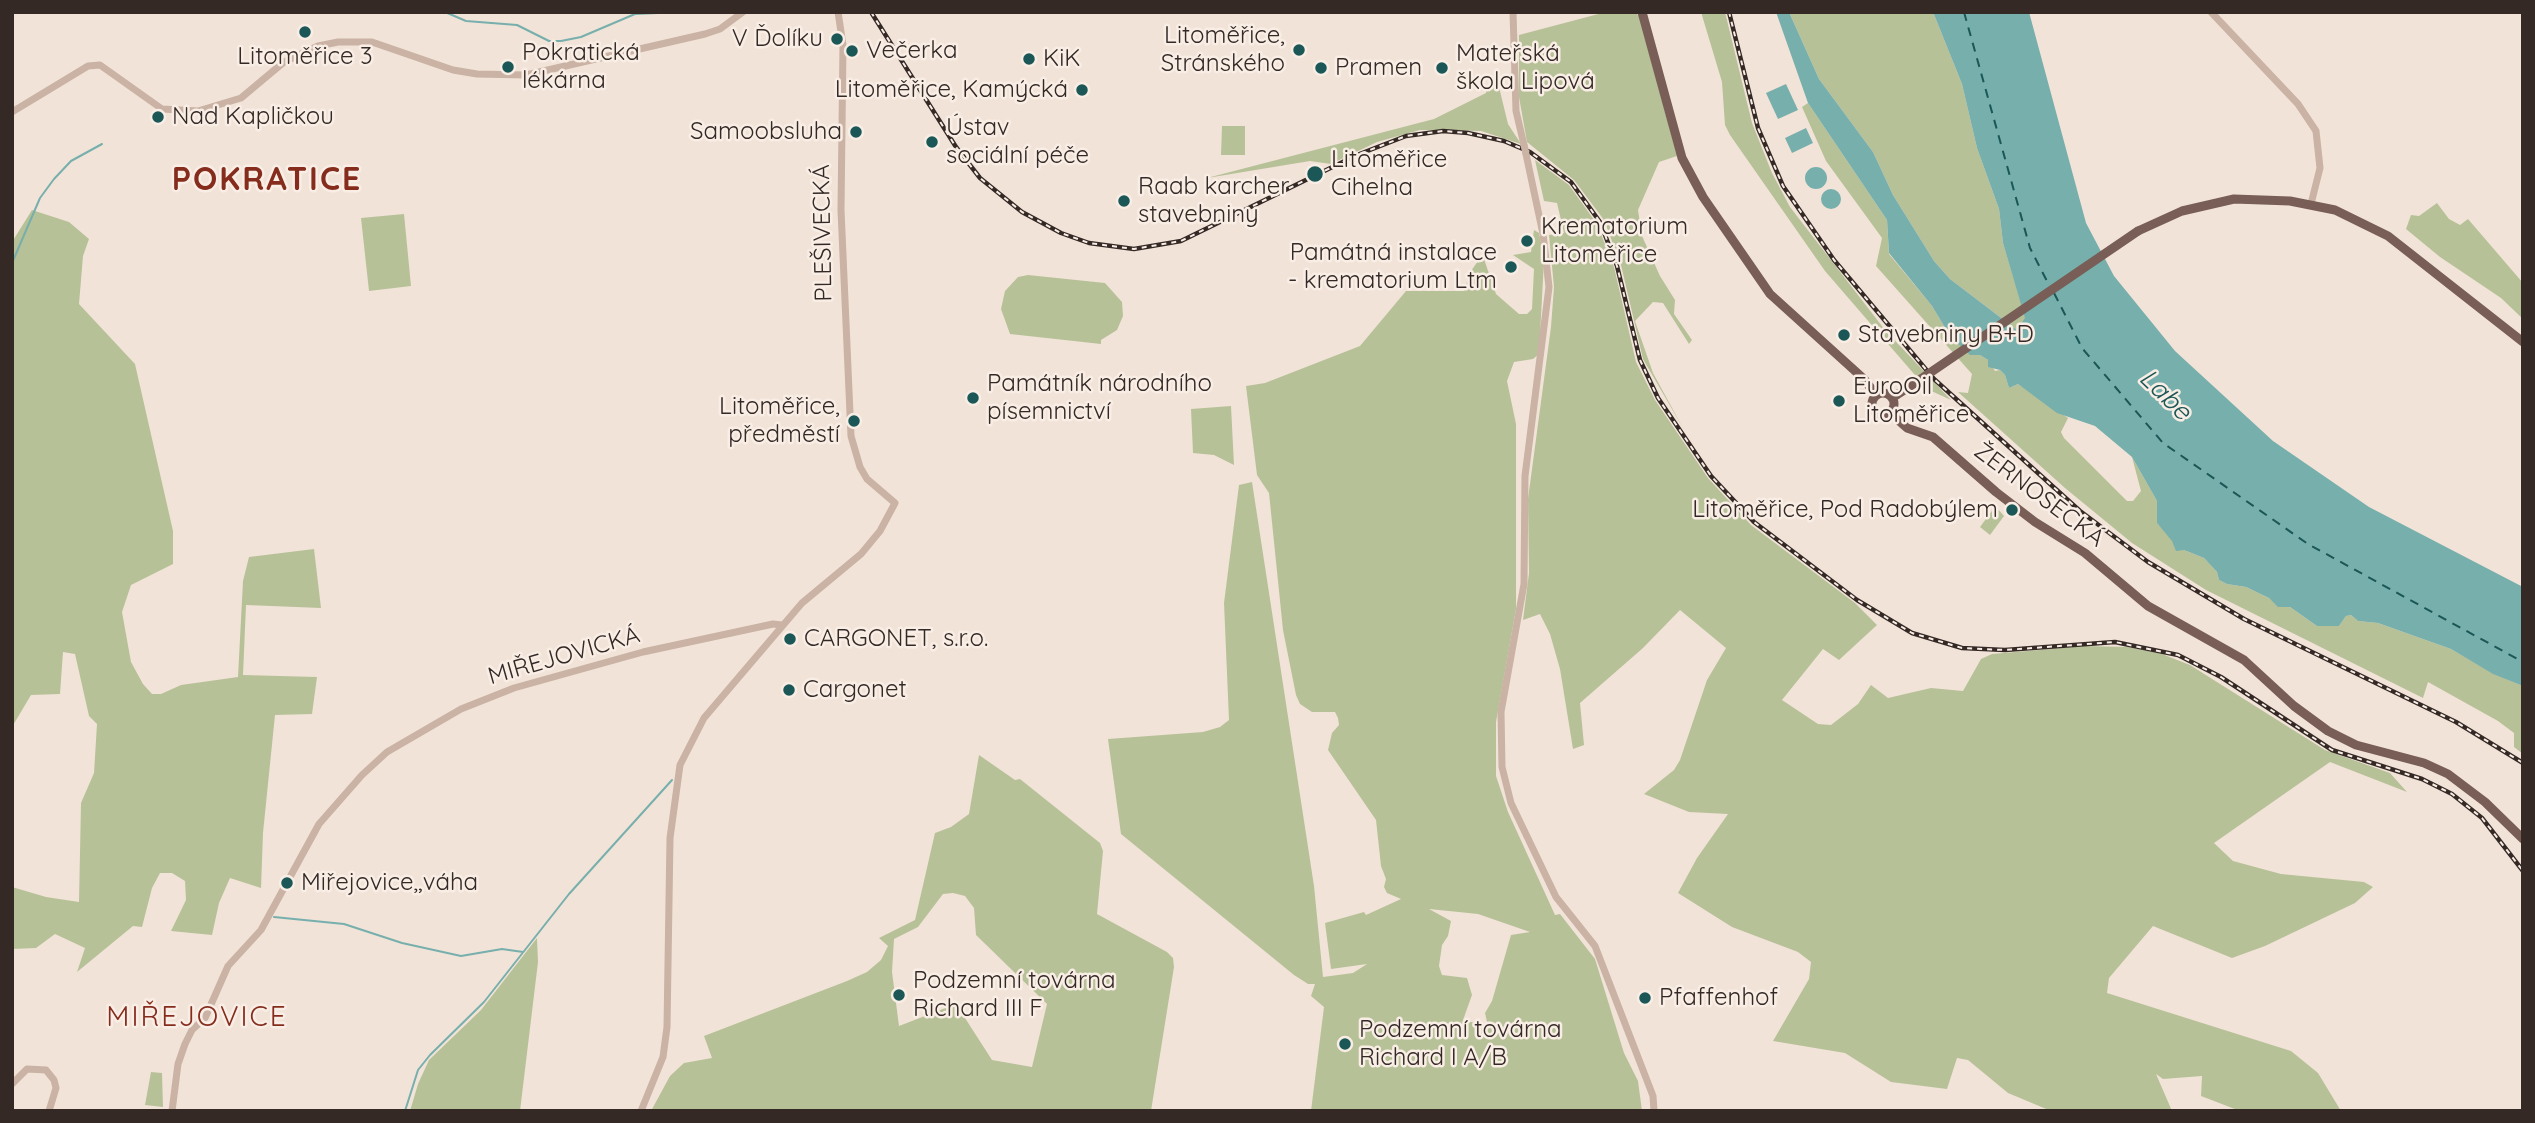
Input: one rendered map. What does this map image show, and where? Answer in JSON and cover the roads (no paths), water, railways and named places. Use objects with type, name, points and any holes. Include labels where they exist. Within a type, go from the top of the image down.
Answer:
[{"type":"main road","name":"ŽERNOSECKÁ","points":[[1642,12],[1682,158],[1703,197],[1770,294],[1864,379],[1876,395],[1872,402],[1874,411],[1882,416],[1890,414],[1907,428],[1933,437],[2035,522],[2085,553],[2128,590],[2162,613],[2227,648],[2303,713],[2337,737],[2365,748],[2424,763],[2448,774],[2485,802],[2523,839]]},
{"type":"main road","points":[[1892,398],[2138,231],[2170,215],[2207,204],[2252,198],[2311,204],[2372,227],[2523,342]]},
{"type":"main road","points":[[1876,395],[1886,393],[1892,398],[1894,406],[1890,414]]},
{"type":"street","points":[[12,112],[88,66],[100,65],[162,109],[187,111],[211,108],[242,98],[284,62],[318,46],[338,42],[372,42],[453,70],[501,76],[527,75],[705,34],[720,29],[743,12]]},
{"type":"street","name":"PLEŠIVECKÁ","points":[[782,625],[826,580],[861,554],[880,531],[895,503],[867,479],[855,453],[844,304],[843,45],[838,12]]},
{"type":"street","points":[[1513,12],[1516,111],[1548,262],[1547,309],[1525,476],[1524,584],[1501,712],[1500,741],[1505,785],[1519,821],[1556,897],[1595,946],[1654,1108]]},
{"type":"street","points":[[2211,12],[2298,104],[2316,131],[2320,168],[2311,204]]},
{"type":"street","name":"MIŘEJOVICKÁ","points":[[172,1111],[178,1065],[185,1044],[192,1030],[205,1018],[228,966],[261,930],[319,824],[373,765],[419,731],[461,709],[514,688],[643,652],[773,624],[782,625]]},
{"type":"street","points":[[641,1111],[663,1057],[667,1027],[670,838],[680,765],[704,718],[782,625]]},
{"type":"street","points":[[12,1084],[27,1069],[46,1070],[54,1080],[56,1088],[49,1111]]},
{"type":"water","name":"Labe","points":[[1776,12],[1789,12],[1819,79],[1873,152],[1893,195],[1934,261],[1950,279],[2017,330],[2025,318],[2003,243],[1999,209],[1977,148],[1962,84],[1933,12],[2029,12],[2086,223],[2114,276],[2175,351],[2273,441],[2369,507],[2523,587],[2523,686],[2493,674],[2451,649],[2378,623],[2358,621],[2351,615],[2346,616],[2339,626],[2317,626],[2290,607],[2278,607],[2269,598],[2246,587],[2219,580],[2217,572],[2204,558],[2184,550],[2176,551],[2172,541],[2157,523],[2157,501],[2132,457],[2095,426],[2057,413],[2018,384],[2009,388],[2005,375],[2000,370],[1988,367],[1988,360],[1980,355],[1970,355],[1950,336],[1932,306],[1889,253],[1887,220],[1808,103]]},
{"type":"water","points":[[1786,84],[1798,110],[1778,119],[1766,93]]},
{"type":"water","points":[[1806,128],[1813,143],[1792,153],[1785,138]]},
{"type":"water","points":[[1812,167],[1820,167],[1827,174],[1827,182],[1820,189],[1812,189],[1805,182],[1805,174]]},
{"type":"water","points":[[1831,189],[1838,192],[1841,199],[1838,206],[1831,209],[1824,206],[1821,199],[1824,192]]},
{"type":"waterway","points":[[445,12],[466,21],[517,25],[549,41],[581,37],[635,14],[681,12]]},
{"type":"waterway","points":[[12,263],[40,198],[54,179],[71,161],[102,144]]},
{"type":"waterway","points":[[405,1111],[418,1070],[430,1055],[484,1002],[569,894],[672,780]]},
{"type":"waterway","points":[[274,917],[344,924],[402,943],[461,956],[502,949],[523,952]]},
{"type":"railway","points":[[871,12],[956,147],[980,178],[1022,212],[1061,233],[1089,243],[1134,249],[1181,241],[1357,155],[1406,136],[1443,131],[1468,133],[1504,141],[1530,152],[1571,182],[1600,222],[1617,266],[1640,360],[1658,398],[1711,476],[1754,522],[1857,600],[1912,633],[1962,648],[2005,650],[2115,642],[2178,655],[2221,677],[2332,750],[2422,779],[2452,794],[2482,818],[2523,871]]},
{"type":"railway","points":[[1729,12],[1758,128],[1783,186],[1834,260],[1934,379],[2080,511],[2148,562],[2244,619],[2456,722],[2523,763]]},
{"type":"place","name":"Litoměřice 3","points":[[305,32]]},
{"type":"place","name":"V Ďolíku","points":[[837,39]]},
{"type":"place","name":"Litoměřice, Stránského","points":[[1299,50]]},
{"type":"place","name":"Večerka","points":[[852,51]]},
{"type":"place","name":"KiK","points":[[1029,59]]},
{"type":"place","name":"Pokratická lékárna","points":[[508,67]]},
{"type":"place","name":"Pramen","points":[[1321,68]]},
{"type":"place","name":"Mateřská škola Lipová","points":[[1442,68]]},
{"type":"place","name":"Litoměřice, Kamýcká","points":[[1082,90]]},
{"type":"place","name":"Nad Kapličkou","points":[[158,117]]},
{"type":"place","name":"Samoobsluha","points":[[856,132]]},
{"type":"place","name":"Ústav sociální péče","points":[[932,142]]},
{"type":"place","name":"Litoměřice Cihelna","points":[[1315,174]]},
{"type":"place","name":"Raab karcher stavebniny","points":[[1124,201]]},
{"type":"place","name":"Krematorium Litoměřice","points":[[1527,241]]},
{"type":"place","name":"Památná instalace - krematorium Ltm","points":[[1511,267]]},
{"type":"place","name":"Stavebniny B+D","points":[[1844,335]]},
{"type":"place","name":"Památník národního písemnictví","points":[[973,398]]},
{"type":"place","name":"EuroOil Litoměřice","points":[[1839,401]]},
{"type":"place","name":"Litoměřice, předměstí","points":[[854,421]]},
{"type":"place","name":"Litoměřice, Pod Radobýlem","points":[[2012,510]]},
{"type":"place","name":"CARGONET, s.r.o.","points":[[790,639]]},
{"type":"place","name":"Cargonet","points":[[789,690]]},
{"type":"place","name":"Miřejovice,,váha","points":[[287,883]]},
{"type":"place","name":"Podzemní továrna Richard III F","points":[[899,995]]},
{"type":"place","name":"Pfaffenhof","points":[[1645,998]]},
{"type":"place","name":"Podzemní továrna Richard I A/B","points":[[1345,1044]]},
{"type":"district","name":"POKRATICE","points":[[267,180]]},
{"type":"district","name":"MIŘEJOVICE","points":[[197,1018]]}]
